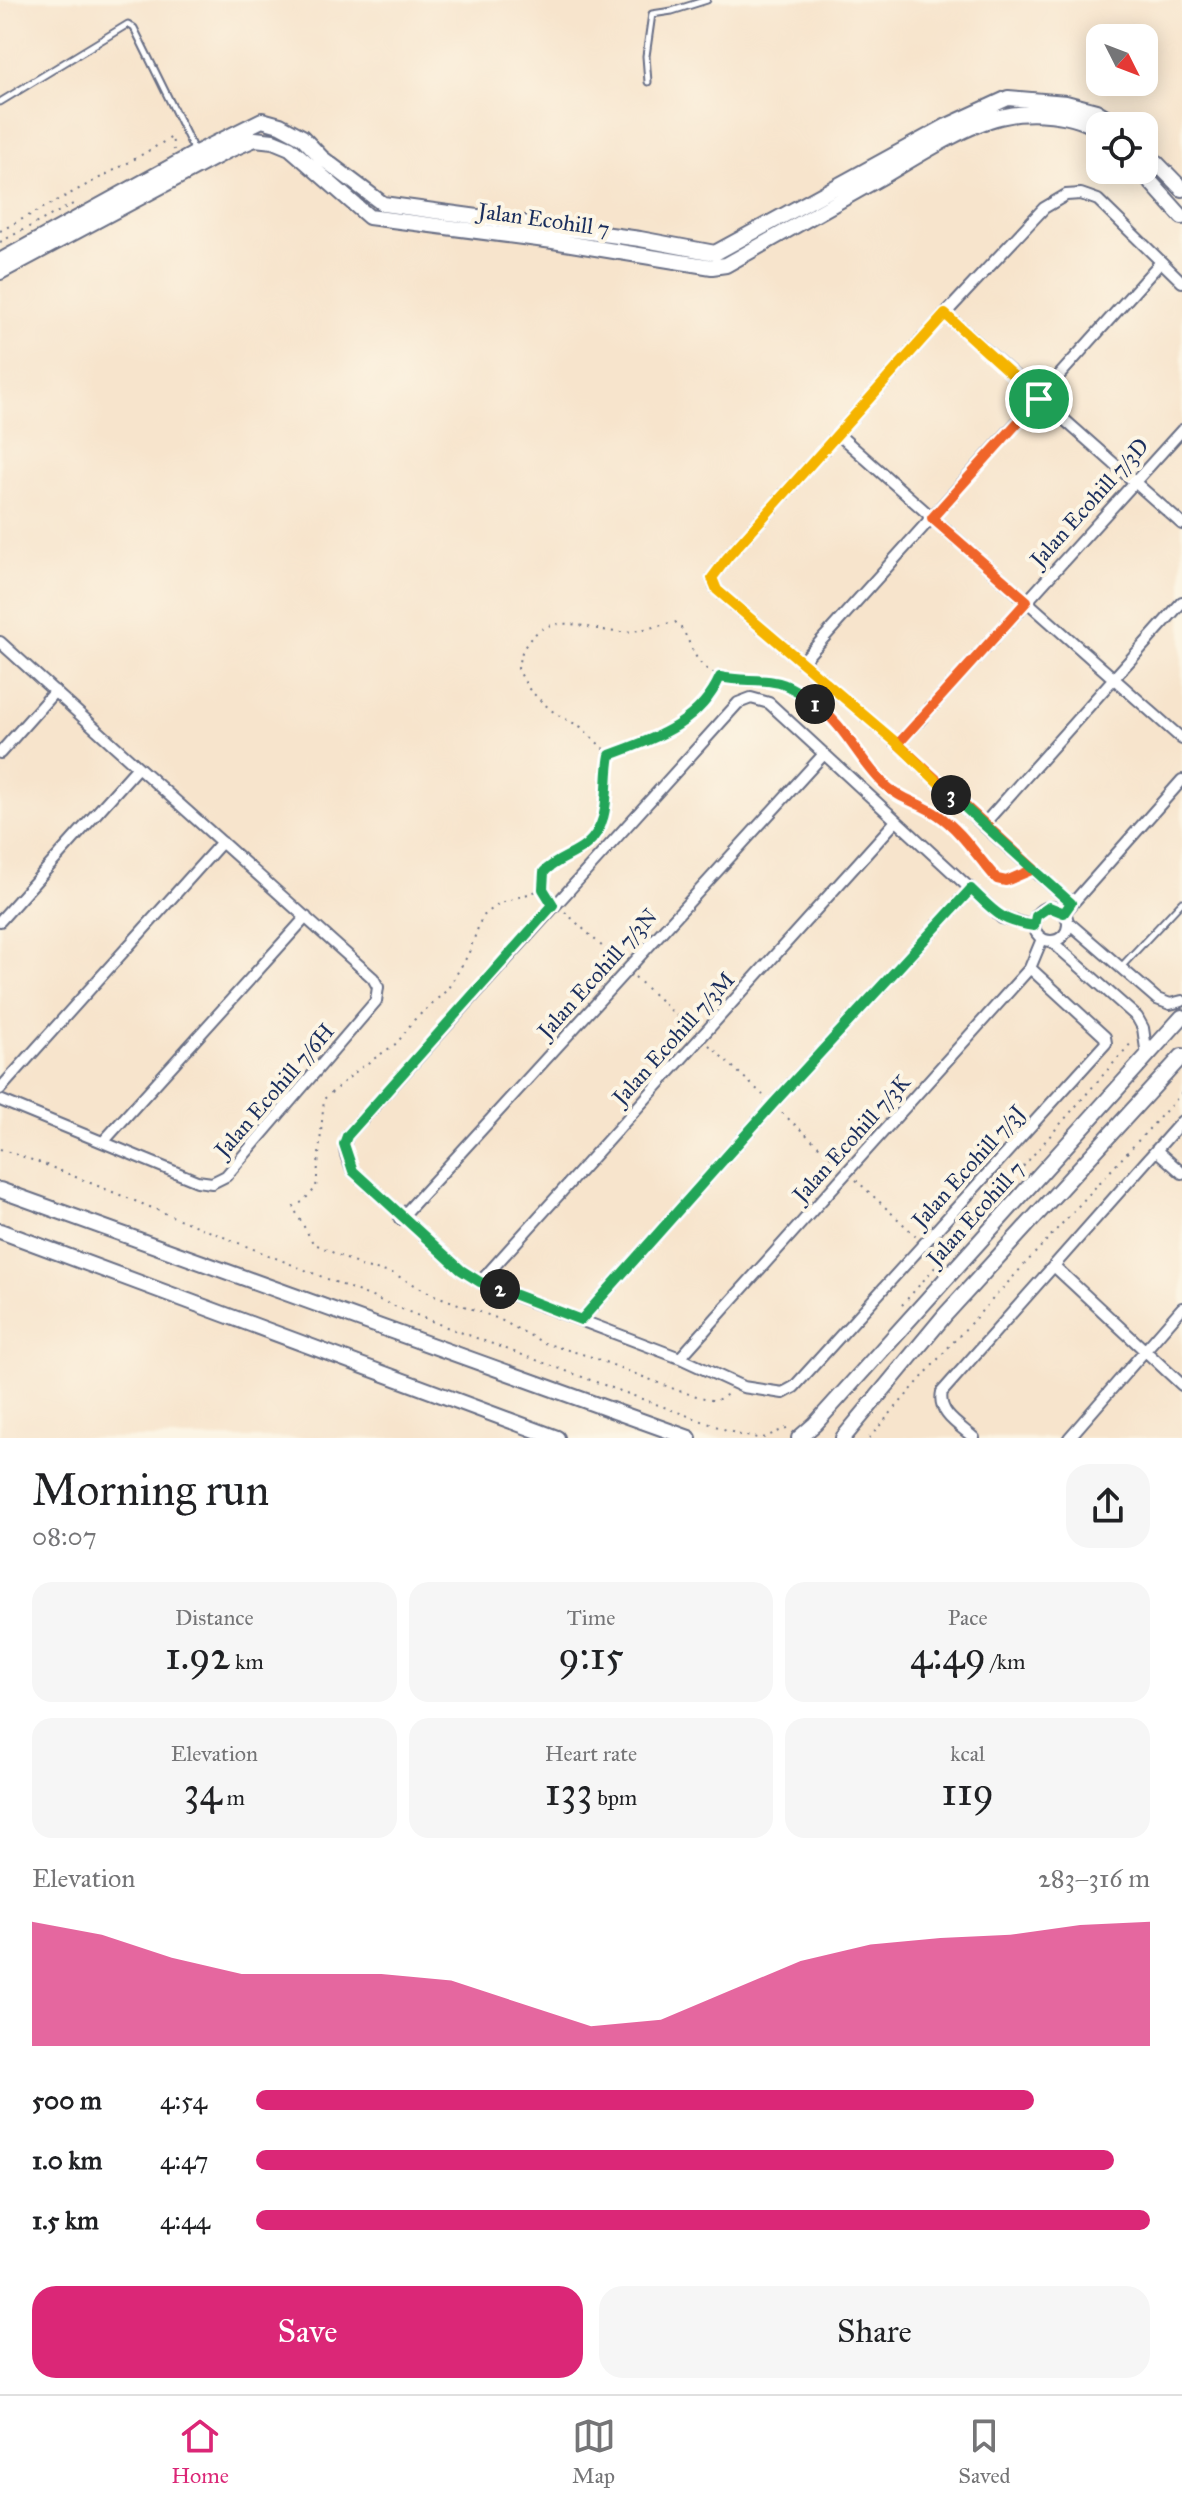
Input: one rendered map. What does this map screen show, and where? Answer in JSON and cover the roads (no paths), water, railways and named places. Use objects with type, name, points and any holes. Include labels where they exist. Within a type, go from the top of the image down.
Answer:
[{"type":"street","points":[[0,261],[262,120],[280,125],[302,137],[354,184],[383,204],[640,239],[715,253],[947,126],[1008,98],[1066,103],[1098,112]]},
{"type":"street","name":"Jalan Ecohill 7","points":[[0,272],[255,139],[273,141],[290,148],[369,217],[553,241],[712,267],[726,265],[915,157],[998,117],[1017,114],[1060,116],[1086,124]]},
{"type":"street","points":[[1158,164],[1182,189]]},
{"type":"street","points":[[1153,184],[1182,217]]},
{"type":"street","points":[[1071,903],[898,744],[713,584],[712,578],[945,314],[1044,208],[1066,195],[1081,194],[1098,200],[1182,282]]},
{"type":"street","points":[[802,662],[1160,263]]},
{"type":"street","points":[[945,314],[1182,524]]},
{"type":"street","name":"Jalan Ecohill 7/3D","points":[[898,744],[1182,430]]},
{"type":"street","points":[[839,435],[1182,739]]},
{"type":"street","points":[[983,825],[1182,602]]},
{"type":"street","points":[[0,642],[306,917],[103,1142]]},
{"type":"street","points":[[0,753],[55,691]]},
{"type":"street","points":[[680,1358],[480,1282],[461,1270],[353,1171],[344,1144],[347,1136],[554,904],[738,703],[751,698],[769,703],[1002,918],[1034,926],[1046,940],[1137,1017],[1143,1028],[1147,1056]]},
{"type":"street","name":"Jalan Ecohill 7/3N","points":[[402,1218],[824,754]]},
{"type":"street","points":[[0,921],[138,767]]},
{"type":"street","points":[[1046,940],[1064,935],[1071,903],[1182,780]]},
{"type":"street","name":"Jalan Ecohill 7/3M","points":[[480,1282],[896,821]]},
{"type":"street","points":[[0,1089],[222,842]]},
{"type":"street","points":[[581,1320],[773,1104],[971,889]]},
{"type":"street","points":[[1034,926],[1036,916],[1044,909],[1054,908],[1157,999],[1170,1004],[1182,1001]]},
{"type":"street","name":"Jalan Ecohill 7/6H","points":[[0,1100],[197,1181],[212,1183],[226,1176],[376,1001],[378,987],[373,978],[306,917]]},
{"type":"street","name":"Jalan Ecohill 7/3K","points":[[680,1358],[1030,968],[1046,940]]},
{"type":"street","name":"Jalan Ecohill 7/3J","points":[[680,1358],[743,1387],[783,1393],[794,1387],[1106,1043],[1105,1037],[1030,968]]},
{"type":"street","name":"Jalan Ecohill 7","points":[[798,1434],[815,1424],[1182,1017]]},
{"type":"street","points":[[843,1438],[945,1315],[1182,1056]]},
{"type":"street","points":[[974,1438],[943,1411],[940,1401],[942,1392],[1182,1121]]},
{"type":"street","points":[[1156,1150],[1182,1173]]},
{"type":"street","points":[[0,1190],[689,1438]]},
{"type":"street","points":[[0,1231],[557,1438]]},
{"type":"street","points":[[1054,1266],[1182,1385]]},
{"type":"street","points":[[1069,1438],[1182,1308]]},
{"type":"lane","points":[[648,82],[646,56],[652,14],[707,0]]},
{"type":"lane","points":[[0,102],[128,24],[134,28],[196,153]]},
{"type":"lane","points":[[1120,969],[1182,902]]}]
